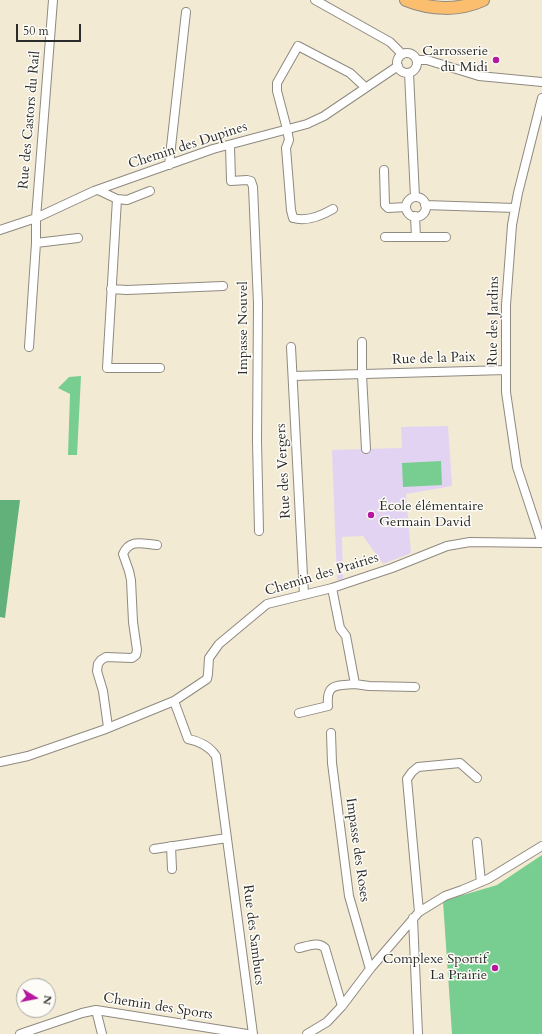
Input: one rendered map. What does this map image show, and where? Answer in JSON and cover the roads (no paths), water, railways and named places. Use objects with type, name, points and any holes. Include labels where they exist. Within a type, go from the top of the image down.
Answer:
[{"type":"main road","points":[[410,2],[429,7],[446,8],[464,6],[483,0]]},
{"type":"street","name":"Rue des Castors du Rail","points":[[36,218],[53,0]]},
{"type":"street","points":[[315,0],[390,42],[405,54],[414,55],[418,64],[415,70],[409,73],[402,72],[398,66],[398,59],[405,54]]},
{"type":"street","points":[[168,165],[186,12]]},
{"type":"street","points":[[333,209],[322,215],[302,220],[293,218],[286,148],[289,140],[277,91],[277,83],[298,46],[350,73],[365,87]]},
{"type":"street","points":[[417,60],[427,60],[479,76],[542,82]]},
{"type":"street","name":"Chemin des Dupines","points":[[0,230],[36,218],[98,190],[168,165],[230,145],[306,124],[324,116],[398,66]]},
{"type":"street","points":[[409,73],[415,197]]},
{"type":"street","name":"Rue des Jardins","points":[[542,98],[512,225],[506,305],[506,392],[517,468],[542,543]]},
{"type":"street","name":"Impasse Nouvel","points":[[230,145],[231,181],[251,181],[253,187],[258,303],[257,441],[259,531]]},
{"type":"street","points":[[384,170],[385,206],[388,208],[406,207]]},
{"type":"street","points":[[98,190],[117,199],[127,200],[150,192]]},
{"type":"street","points":[[415,197],[422,199],[425,205],[425,211],[421,215],[416,216],[410,214],[406,210],[406,204],[410,199],[415,197]]},
{"type":"street","points":[[117,199],[107,368],[160,368]]},
{"type":"street","points":[[425,205],[515,208]]},
{"type":"street","points":[[416,216],[416,237]]},
{"type":"street","points":[[29,347],[36,244],[36,218]]},
{"type":"street","points":[[385,236],[446,237]]},
{"type":"street","points":[[36,244],[78,238]]},
{"type":"street","points":[[111,289],[127,290],[223,286]]},
{"type":"street","points":[[362,342],[362,375],[366,449]]},
{"type":"street","name":"Rue des Vergers","points":[[291,347],[304,595]]},
{"type":"street","name":"Rue de la Paix","points":[[292,376],[506,370]]},
{"type":"street","name":"Chemin des Prairies","points":[[0,762],[28,756],[174,701],[207,679],[209,658],[219,644],[267,604],[332,588],[392,568],[447,546],[470,542],[542,543]]},
{"type":"street","points":[[108,727],[103,691],[97,671],[98,664],[106,657],[132,658],[136,655],[137,650],[133,622],[130,571],[123,554],[126,547],[131,544],[157,545]]},
{"type":"street","points":[[332,588],[340,628],[346,636],[355,684]]},
{"type":"street","points":[[299,713],[328,706],[327,698],[329,691],[332,687],[336,686],[355,684],[369,686],[415,687]]},
{"type":"street","name":"Rue des Sambucs","points":[[174,701],[188,739],[201,743],[213,751],[216,756],[253,1034]]},
{"type":"street","name":"Impasse des Roses","points":[[331,733],[332,763],[349,896],[370,969]]},
{"type":"street","points":[[419,912],[407,779],[418,767],[460,763],[477,778]]},
{"type":"street","points":[[154,849],[227,838]]},
{"type":"street","points":[[477,842],[481,882]]},
{"type":"street","points":[[171,846],[172,869]]},
{"type":"street","points":[[307,1034],[327,1022],[342,1006],[370,969],[419,912],[445,896],[481,882],[542,846]]},
{"type":"street","points":[[413,918],[418,1034]]},
{"type":"street","points":[[299,948],[317,944],[325,948],[342,1006]]},
{"type":"street","points":[[96,1010],[102,1034]]},
{"type":"street","name":"Chemin des Sports","points":[[20,1034],[82,1013],[96,1010],[247,1034]]},
{"type":"place","name":"Carrosserie du Midi","points":[[496,60]]},
{"type":"place","name":"École élémentaire Germain David","points":[[371,515]]},
{"type":"place","name":"Complexe Sportif La Prairie","points":[[495,968]]}]
